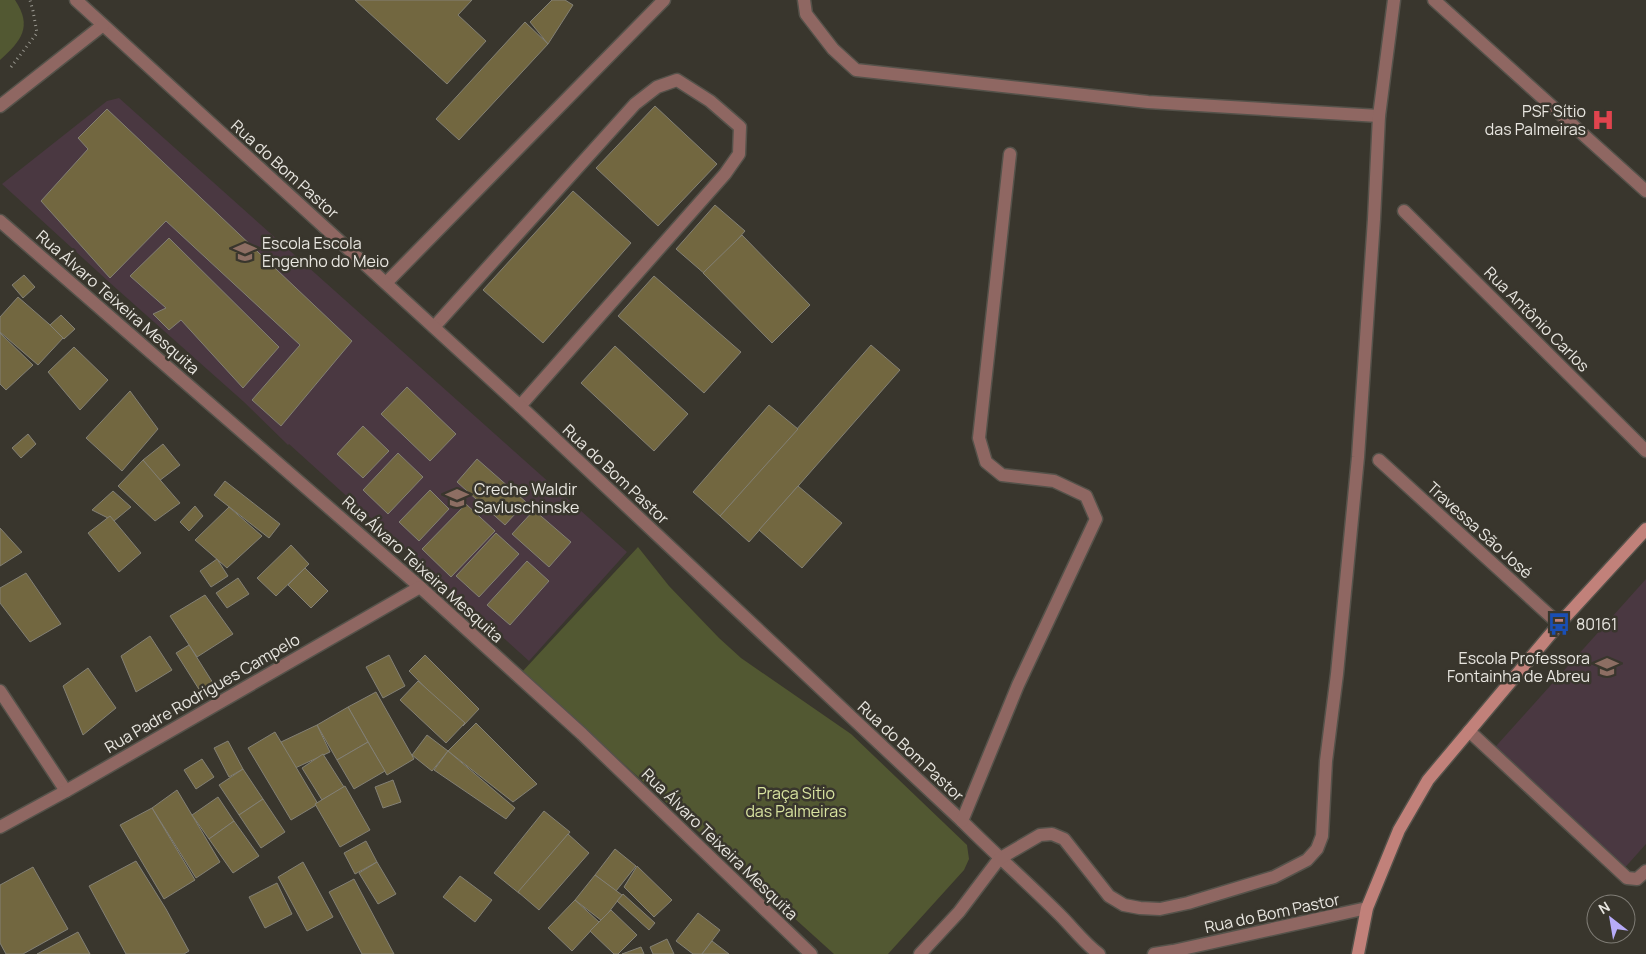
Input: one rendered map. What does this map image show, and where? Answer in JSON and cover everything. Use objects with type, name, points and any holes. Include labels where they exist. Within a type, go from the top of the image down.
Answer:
[{"type":"main road","points":[[1358,954],[1367,908],[1399,830],[1428,780],[1559,624],[1646,529]]},
{"type":"street","name":"Rua do Bom Pastor","points":[[76,0],[520,406],[962,821],[999,859],[1061,916],[1085,944],[1099,954]]},
{"type":"street","points":[[386,283],[664,0]]},
{"type":"street","points":[[804,0],[806,14],[833,49],[856,70],[1148,102],[1379,116]]},
{"type":"street","points":[[920,954],[959,912],[999,859],[1040,835],[1052,834],[1064,839],[1108,896],[1124,905],[1140,908],[1160,909],[1188,903],[1274,877],[1307,860],[1317,849],[1322,836],[1326,761],[1337,674],[1358,456],[1379,116],[1394,0]]},
{"type":"street","points":[[1434,0],[1646,191]]},
{"type":"street","points":[[0,106],[103,25]]},
{"type":"street","points":[[434,327],[635,104],[657,87],[677,80],[710,101],[740,127],[739,154],[725,174],[520,406]]},
{"type":"street","points":[[962,821],[1018,685],[1096,519],[1086,496],[1054,481],[1002,475],[986,462],[979,438],[1010,154]]},
{"type":"street","name":"Rua Antônio Carlos","points":[[1404,211],[1646,451]]},
{"type":"street","name":"Rua Álvaro Teixeira Mesquita","points":[[0,221],[420,587],[582,734],[812,954]]},
{"type":"street","name":"Travessa São José","points":[[1380,460],[1559,624]]},
{"type":"street","name":"Rua Padre Rodrigues Campelo","points":[[0,827],[420,587]]},
{"type":"street","points":[[0,691],[66,791]]},
{"type":"street","points":[[1469,731],[1627,878],[1637,879],[1646,871]]},
{"type":"street","name":"Rua do Bom Pastor","points":[[1154,954],[1367,908]]},
{"type":"path","points":[[9,69],[36,33],[30,0]]},
{"type":"shaded area","points":[[119,98],[627,552],[529,661],[2,184],[107,101]]},
{"type":"shaded area","name":"Escola Professora Fontainha de Abreu","points":[[1646,579],[1646,844],[1621,872],[1488,755]]},
{"type":"green space","points":[[0,0],[15,0],[23,18],[24,26],[19,40],[0,60]]},
{"type":"green space","name":"Praça Sítio das Palmeiras","points":[[638,547],[669,586],[741,658],[851,734],[967,845],[969,859],[964,870],[888,954],[834,954],[522,672]]},
{"type":"building","points":[[355,0],[472,0],[458,15],[486,41],[447,84]]},
{"type":"building","points":[[552,0],[565,0],[573,5],[548,44],[530,22]]},
{"type":"building","points":[[525,22],[548,44],[459,140],[436,119]]},
{"type":"building","points":[[655,106],[717,164],[658,226],[596,168]]},
{"type":"building","name":"Escola Escola Engenho do Meio","points":[[107,109],[352,341],[281,426],[252,400],[300,345],[166,221],[110,278],[41,201],[88,149],[78,138]]},
{"type":"building","points":[[573,191],[631,243],[543,343],[483,290]]},
{"type":"building","points":[[715,205],[745,231],[706,275],[676,249]]},
{"type":"building","points":[[742,235],[810,305],[772,343],[703,273]]},
{"type":"building","points":[[169,238],[279,347],[243,388],[181,320],[169,330],[153,314],[166,308],[130,276]]},
{"type":"building","points":[[24,275],[35,287],[23,298],[12,285]]},
{"type":"building","points":[[654,276],[741,352],[704,393],[618,316]]},
{"type":"building","points":[[18,297],[64,337],[38,365],[0,332],[0,317]]},
{"type":"building","points":[[61,315],[75,329],[64,339],[50,325]]},
{"type":"building","points":[[0,333],[33,365],[6,390],[0,384]]},
{"type":"building","points":[[871,345],[900,370],[749,542],[720,516]]},
{"type":"building","points":[[615,346],[688,414],[654,451],[581,383]]},
{"type":"building","points":[[74,347],[108,380],[80,410],[48,372]]},
{"type":"building","points":[[407,387],[456,434],[430,461],[381,414]]},
{"type":"building","points":[[130,391],[158,429],[122,471],[86,438]]},
{"type":"building","points":[[769,405],[798,429],[720,516],[693,492]]},
{"type":"building","points":[[363,426],[389,451],[363,478],[337,454]]},
{"type":"building","points":[[28,434],[36,444],[21,458],[12,448]]},
{"type":"building","points":[[163,444],[180,465],[159,481],[143,460]]},
{"type":"building","points":[[398,453],[423,477],[388,514],[363,490]]},
{"type":"building","points":[[477,459],[526,502],[505,525],[457,482]]},
{"type":"building","points":[[143,460],[180,503],[155,521],[118,486]]},
{"type":"building","points":[[225,481],[280,524],[269,538],[214,495]]},
{"type":"building","points":[[798,486],[842,523],[802,568],[759,530]]},
{"type":"building","points":[[430,490],[449,509],[419,541],[399,522]]},
{"type":"building","points":[[113,491],[131,507],[114,521],[92,510]]},
{"type":"building","points":[[466,504],[495,531],[451,577],[422,549]]},
{"type":"building","points":[[195,506],[203,516],[189,531],[180,522]]},
{"type":"building","points":[[229,507],[262,536],[227,568],[195,540]]},
{"type":"building","points":[[534,510],[571,542],[549,567],[512,534]]},
{"type":"building","points":[[110,516],[141,553],[119,572],[88,533]]},
{"type":"building","points":[[0,528],[22,552],[0,566]]},
{"type":"building","points":[[496,533],[519,554],[479,597],[456,576]]},
{"type":"building","points":[[291,545],[309,564],[276,596],[257,578]]},
{"type":"building","points":[[217,559],[228,576],[211,587],[200,571]]},
{"type":"building","points":[[527,561],[549,581],[510,625],[487,605]]},
{"type":"building","points":[[305,568],[328,591],[311,608],[288,585]]},
{"type":"building","points":[[26,573],[61,624],[30,642],[0,603],[0,588]]},
{"type":"building","points":[[238,578],[249,594],[227,608],[216,593]]},
{"type":"building","points":[[205,595],[233,634],[197,657],[170,616]]},
{"type":"building","points":[[150,636],[172,670],[136,692],[121,656]]},
{"type":"building","points":[[189,645],[213,683],[200,691],[176,653]]},
{"type":"building","points":[[389,655],[405,686],[383,698],[366,667]]},
{"type":"building","points":[[425,655],[479,709],[463,726],[409,671]]},
{"type":"building","points":[[88,668],[116,708],[83,735],[63,686]]},
{"type":"building","points":[[418,681],[465,723],[446,743],[400,700]]},
{"type":"building","points":[[376,692],[414,759],[387,775],[348,707]]},
{"type":"building","points":[[348,707],[368,742],[337,760],[317,725]]},
{"type":"building","points":[[476,723],[537,784],[513,802],[448,751]]},
{"type":"building","points":[[317,725],[330,752],[293,769],[281,742]]},
{"type":"building","points":[[275,732],[318,804],[291,820],[248,748]]},
{"type":"building","points":[[427,735],[448,751],[432,771],[412,755]]},
{"type":"building","points":[[228,741],[243,769],[229,777],[214,748]]},
{"type":"building","points":[[368,742],[385,771],[354,789],[337,760]]},
{"type":"building","points":[[448,751],[515,808],[506,819],[434,770]]},
{"type":"building","points":[[323,754],[344,787],[322,800],[302,768]]},
{"type":"building","points":[[202,759],[214,777],[196,789],[184,770]]},
{"type":"building","points":[[243,769],[263,799],[239,815],[219,785]]},
{"type":"building","points":[[393,780],[401,802],[383,808],[375,787]]},
{"type":"building","points":[[345,786],[370,830],[340,847],[315,804]]},
{"type":"building","points":[[177,790],[220,862],[196,878],[152,808]]},
{"type":"building","points":[[218,797],[234,821],[209,839],[192,815]]},
{"type":"building","points":[[263,799],[285,832],[261,848],[239,815]]},
{"type":"building","points":[[152,808],[195,880],[164,899],[120,825]]},
{"type":"building","points":[[544,811],[570,832],[520,894],[494,873]]},
{"type":"building","points":[[234,821],[259,856],[233,873],[209,839]]},
{"type":"building","points":[[568,834],[589,853],[539,910],[518,892]]},
{"type":"building","points":[[366,841],[377,862],[355,874],[344,853]]},
{"type":"building","points":[[615,849],[636,866],[616,891],[595,875]]},
{"type":"building","points":[[136,861],[189,951],[184,954],[126,954],[89,886]]},
{"type":"building","points":[[303,862],[333,917],[307,931],[278,877]]},
{"type":"building","points":[[377,862],[396,894],[378,904],[359,873]]},
{"type":"building","points":[[637,866],[672,900],[654,917],[624,887]]},
{"type":"building","points":[[33,867],[68,929],[23,954],[6,954],[0,943],[0,885]]},
{"type":"building","points":[[595,875],[622,895],[602,921],[575,900]]},
{"type":"building","points":[[460,876],[492,900],[475,922],[443,897]]},
{"type":"building","points":[[354,879],[394,954],[362,954],[329,892]]},
{"type":"building","points":[[277,883],[292,914],[265,928],[249,897]]},
{"type":"building","points":[[623,894],[655,923],[649,930],[617,901]]},
{"type":"building","points":[[575,900],[599,922],[572,951],[548,928]]},
{"type":"building","points":[[611,910],[637,935],[618,954],[614,954],[590,931]]},
{"type":"building","points":[[698,913],[720,930],[702,954],[693,954],[676,941]]},
{"type":"building","points":[[78,932],[90,954],[37,954]]},
{"type":"building","points":[[667,939],[674,954],[653,954],[650,947]]},
{"type":"building","points":[[712,941],[729,954],[702,954]]},
{"type":"building","points":[[641,947],[644,954],[622,954]]},
{"type":"place","name":"PSF Sítio das Palmeiras","points":[[1603,120]]},
{"type":"place","name":"Escola Escola Engenho do Meio","points":[[245,252]]},
{"type":"place","name":"Creche Waldir Savluschinske","points":[[457,498]]},
{"type":"place","name":"80161","points":[[1559,624]]},
{"type":"place","name":"Escola Professora Fontainha de Abreu","points":[[1607,667]]}]
